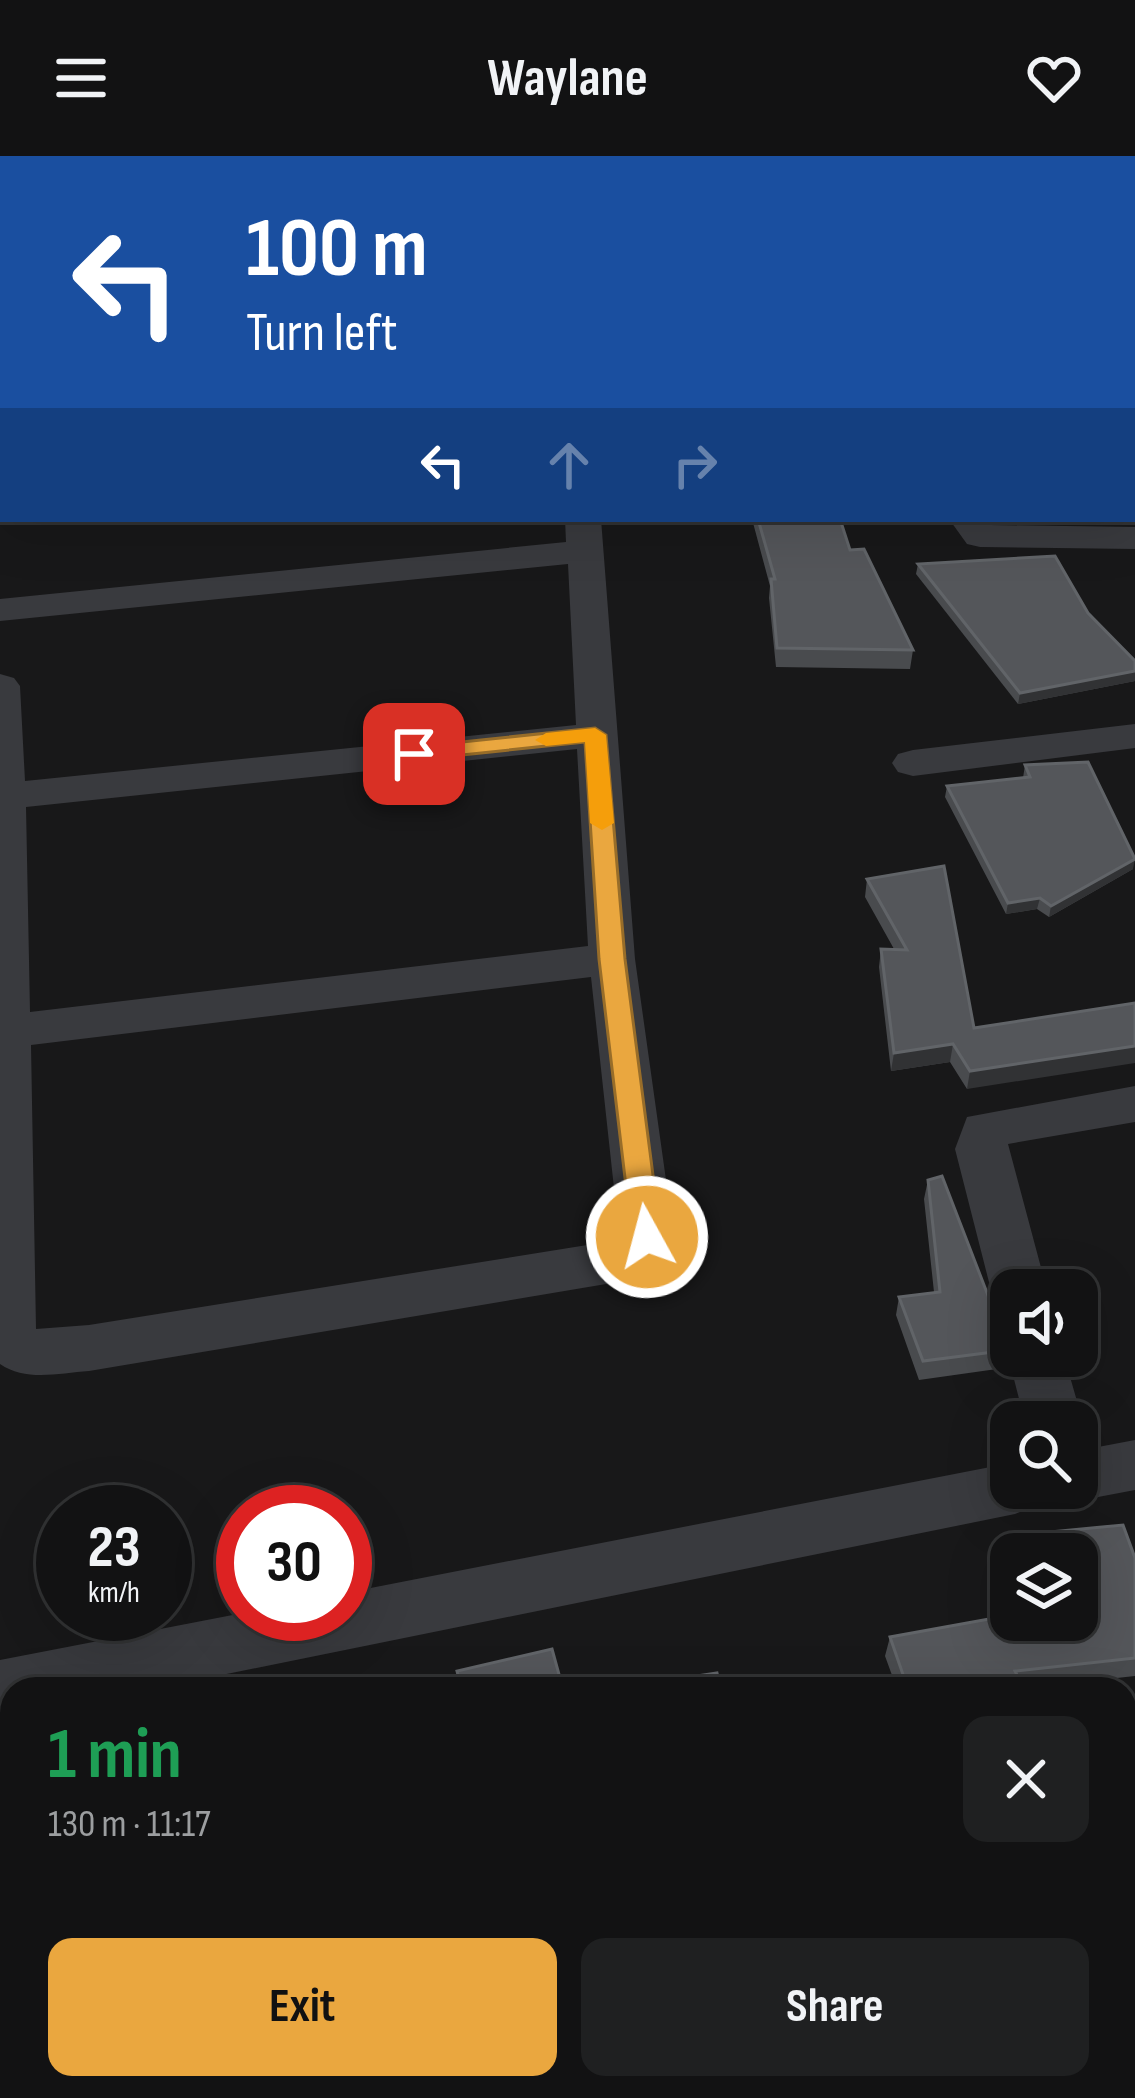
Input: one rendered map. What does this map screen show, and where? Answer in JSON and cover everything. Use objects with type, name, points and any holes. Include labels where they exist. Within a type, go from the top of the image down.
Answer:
[{"type":"street","points":[[969,522],[980,536],[1135,538]]},
{"type":"street","points":[[0,610],[584,535],[612,959],[647,1237],[638,1249],[618,1262],[574,1270],[88,1348],[26,1353],[8,1339],[5,796],[0,686]]},
{"type":"street","points":[[5,796],[595,735]]},
{"type":"street","points":[[913,763],[1135,736]]},
{"type":"street","points":[[5,1032],[612,959]]},
{"type":"street","points":[[1013,1269],[981,1149],[985,1130],[1135,1104]]},
{"type":"street","points":[[1098,1472],[1135,1465]]},
{"type":"street","points":[[65,1677],[990,1493]]},
{"type":"building","points":[[759,522],[841,522],[850,550],[864,549],[913,650],[777,648],[771,579],[775,579]]},
{"type":"building","points":[[1055,556],[1088,613],[1135,661],[1135,671],[1020,693],[918,564]]},
{"type":"building","points":[[1088,762],[1135,859],[1051,906],[1040,898],[1008,903],[947,786],[1030,777],[1025,765]]},
{"type":"building","points":[[944,866],[974,1028],[1135,1003],[1135,1046],[970,1071],[953,1044],[894,1053],[881,949],[907,950],[867,879]]},
{"type":"building","points":[[942,1176],[990,1301],[990,1352],[923,1361],[899,1297],[940,1292],[928,1180]]},
{"type":"building","points":[[1123,1525],[1135,1558],[1135,1658],[1015,1671],[1018,1677],[904,1677],[890,1637],[990,1619],[990,1641],[1098,1641],[1098,1533],[1039,1533]]},
{"type":"building","points":[[552,1649],[560,1677],[459,1677],[457,1671]]},
{"type":"slow traffic","points":[[546,740],[595,735],[602,823]]},
{"type":"route","points":[[414,754],[595,735],[612,959],[647,1237]]}]
